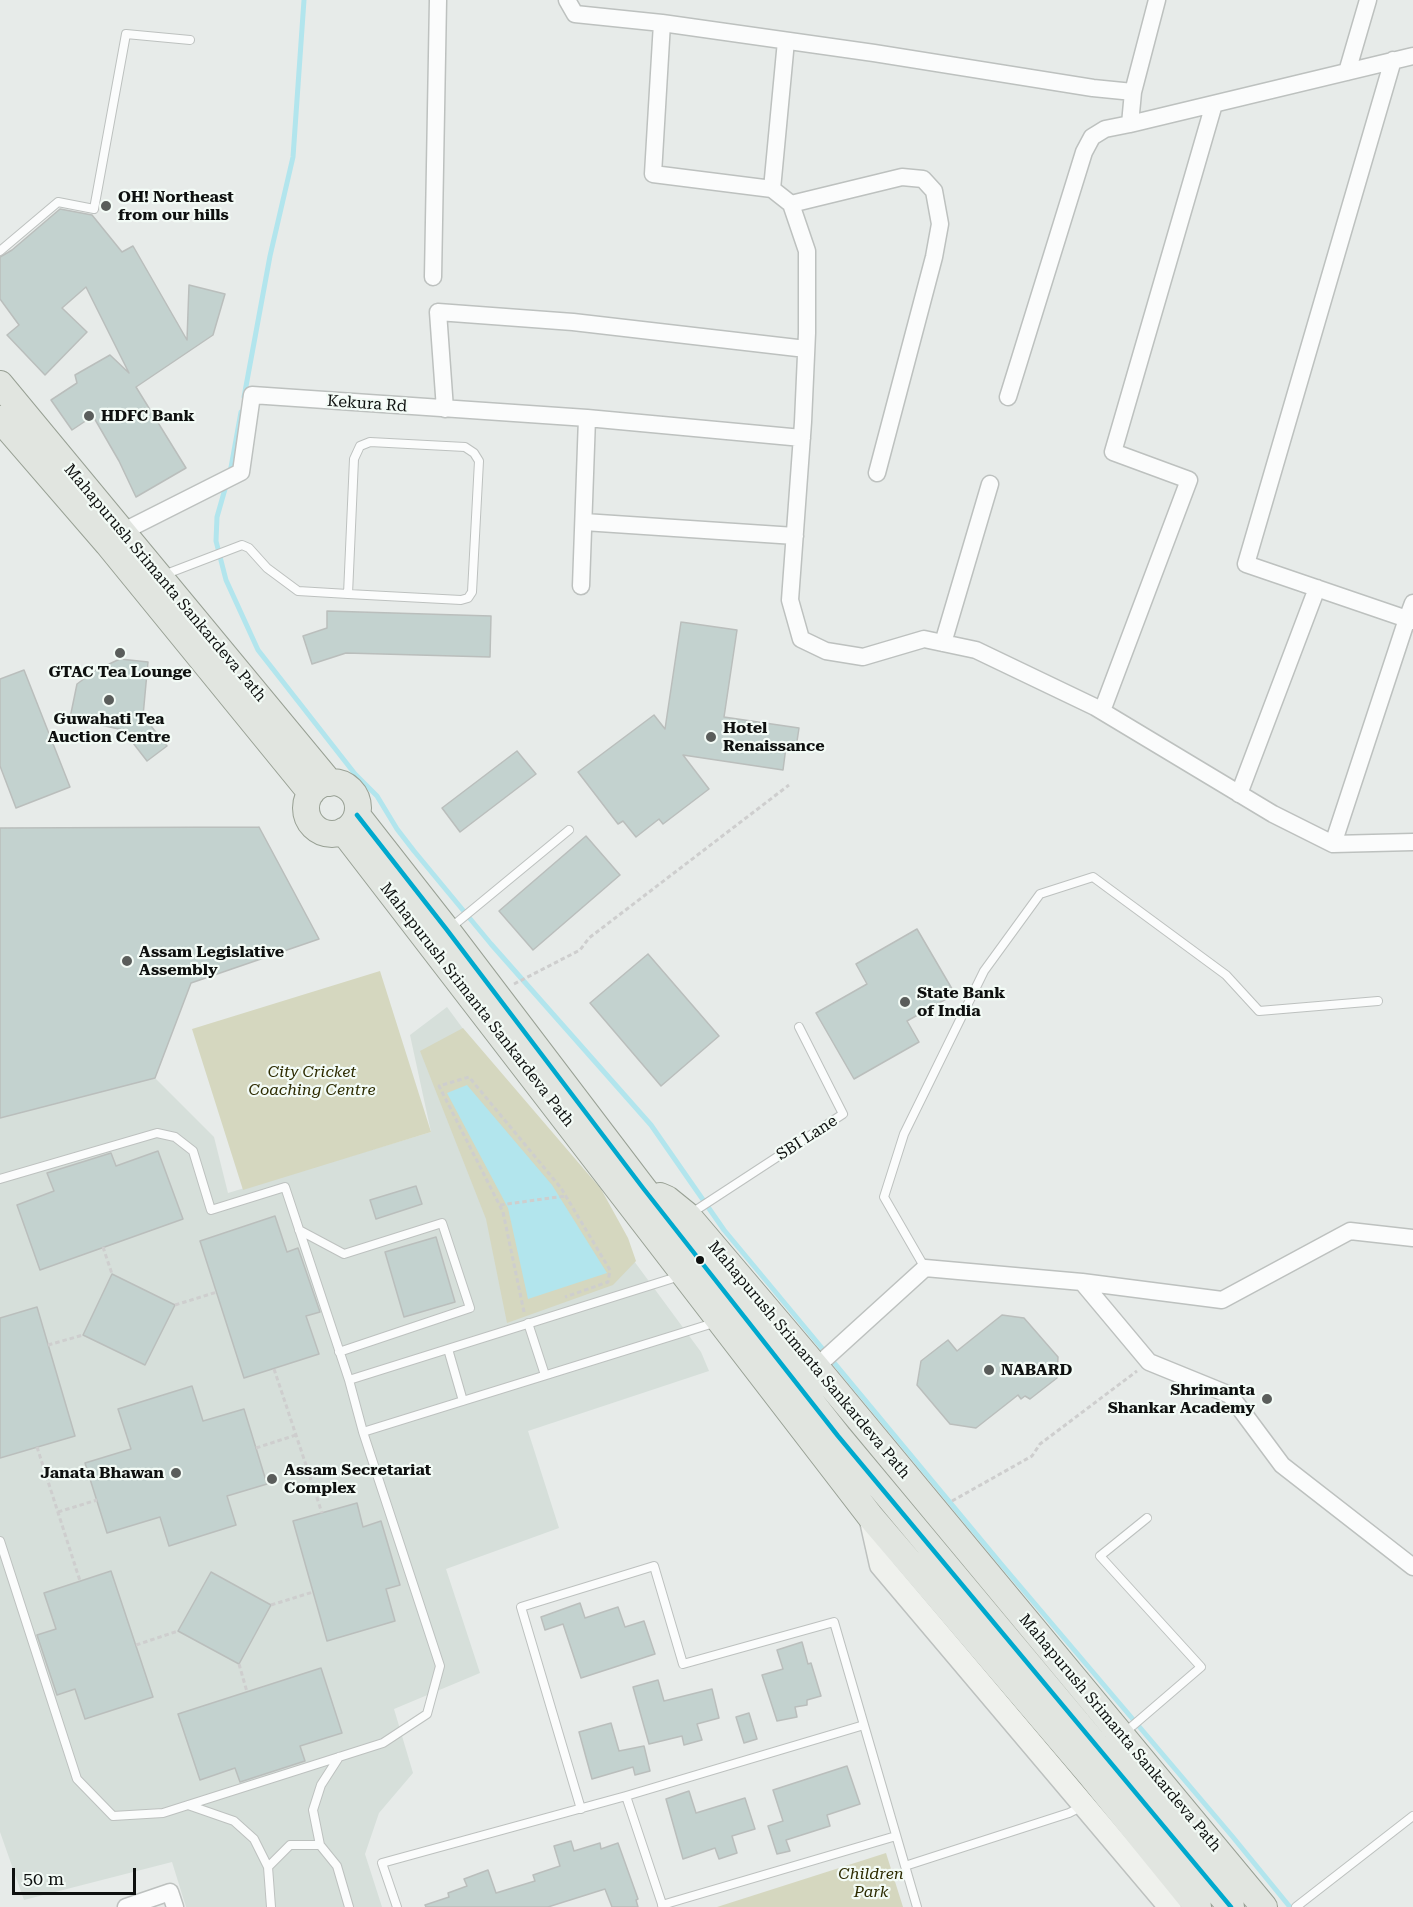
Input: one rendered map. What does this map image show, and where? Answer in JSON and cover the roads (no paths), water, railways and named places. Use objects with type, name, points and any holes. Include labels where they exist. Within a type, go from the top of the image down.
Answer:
[{"type":"main road","name":"Mahapurush Srimanta Sankardeva Path","points":[[0,384],[160,577],[321,788]]},
{"type":"main road","name":"Mahapurush Srimanta Sankardeva Path","points":[[0,419],[321,788]]},
{"type":"main road","points":[[344,786],[351,791],[358,807],[350,823],[330,834],[322,832],[314,828],[306,812],[306,803],[321,788],[344,786]]},
{"type":"main road","name":"Mahapurush Srimanta Sankardeva Path","points":[[350,823],[452,925],[643,1188],[694,1212],[1125,1732],[1264,1907]]},
{"type":"main road","name":"Mahapurush Srimanta Sankardeva Path","points":[[350,823],[684,1275],[730,1317],[870,1516],[1090,1774],[1198,1907]]},
{"type":"main road","points":[[643,1188],[730,1317],[846,1446],[1231,1907]]},
{"type":"main road","points":[[870,1516],[881,1565],[1170,1907]]},
{"type":"main road","points":[[1141,1839],[1144,1875]]},
{"type":"street","points":[[433,277],[438,0]]},
{"type":"street","points":[[567,0],[575,14],[662,23],[1093,88],[1133,92]]},
{"type":"street","points":[[1130,124],[1133,92],[1157,0]]},
{"type":"street","points":[[1347,72],[1368,0]]},
{"type":"street","points":[[662,23],[653,174],[772,189],[791,204],[807,251],[802,438],[790,600],[801,639],[826,651],[863,657],[924,639],[976,650],[1102,711],[1273,814],[1333,843],[1413,842]]},
{"type":"street","points":[[772,189],[786,41]]},
{"type":"street","points":[[1008,397],[1084,152],[1092,137],[1105,129],[1413,56]]},
{"type":"street","points":[[1333,843],[1411,614],[1317,588],[1246,564],[1394,60]]},
{"type":"street","points":[[1102,711],[1189,480],[1113,452],[1214,104]]},
{"type":"street","points":[[791,204],[902,177],[922,179],[934,190],[940,224],[934,257],[877,473]]},
{"type":"street","points":[[445,409],[438,312],[573,322],[806,349]]},
{"type":"street","name":"Kekura Rd","points":[[122,532],[241,472],[252,395],[587,418],[802,438]]},
{"type":"street","points":[[581,586],[587,418]]},
{"type":"street","points":[[943,643],[990,484]]},
{"type":"street","points":[[584,522],[795,537]]},
{"type":"street","points":[[1239,794],[1317,588]]},
{"type":"street","points":[[819,1364],[925,1268],[1082,1282],[1222,1300],[1350,1231],[1413,1238]]},
{"type":"street","points":[[1082,1282],[1149,1362],[1230,1395],[1282,1465],[1413,1567]]},
{"type":"street","points":[[126,1907],[170,1892],[175,1907]]},
{"type":"lane","points":[[0,250],[58,202],[94,209],[126,34],[190,40]]},
{"type":"lane","points":[[160,577],[242,545],[249,548],[267,568],[298,591],[348,594],[461,600],[468,598],[472,592],[479,461],[474,453],[465,447],[370,442],[360,446],[354,459],[348,594]]},
{"type":"lane","points":[[452,925],[569,830]]},
{"type":"lane","points":[[925,1268],[884,1197],[903,1134],[984,971],[1040,894],[1093,877],[1226,975],[1259,1011],[1378,1001]]},
{"type":"lane","name":"SBI Lane","points":[[694,1212],[843,1114],[799,1027]]},
{"type":"lane","points":[[0,1179],[157,1133],[175,1137],[193,1151],[211,1210],[285,1187],[440,1666],[427,1714],[383,1743],[163,1812],[113,1816],[76,1779],[0,1541]]},
{"type":"lane","points":[[299,1230],[344,1254],[442,1223],[446,1234],[470,1308],[339,1352]]},
{"type":"lane","points":[[349,1380],[684,1275]]},
{"type":"lane","points":[[363,1431],[730,1317]]},
{"type":"lane","points":[[528,1323],[546,1375]]},
{"type":"lane","points":[[447,1349],[463,1401]]},
{"type":"lane","points":[[1125,1732],[1201,1667],[1100,1556],[1147,1518]]},
{"type":"lane","points":[[581,1809],[521,1607],[654,1566],[683,1664],[834,1622],[917,1907]]},
{"type":"lane","points":[[397,1907],[382,1863],[581,1809],[864,1725]]},
{"type":"lane","points":[[339,1757],[321,1785],[313,1810],[320,1845],[338,1866],[349,1907]]},
{"type":"lane","points":[[626,1796],[662,1906],[896,1836]]},
{"type":"lane","points":[[187,1805],[234,1821],[254,1839],[268,1867],[271,1907]]},
{"type":"lane","points":[[905,1866],[1069,1813],[1085,1805]]},
{"type":"lane","points":[[1296,1907],[1413,1816]]},
{"type":"lane","points":[[268,1867],[290,1845],[320,1845]]},
{"type":"water","points":[[467,1085],[552,1185],[607,1273],[528,1299],[508,1208],[447,1093]]},
{"type":"waterway","points":[[244,397],[270,256],[293,157],[304,0]]},
{"type":"waterway","points":[[230,473],[241,412]]},
{"type":"waterway","points":[[227,482],[217,517],[216,541],[226,580],[258,650],[355,774],[377,796],[397,829],[414,851],[491,944],[651,1125],[724,1230],[1290,1907]]},
{"type":"place","name":"OH! Northeast from our hills","points":[[106,206]]},
{"type":"place","name":"HDFC Bank","points":[[89,416]]},
{"type":"place","name":"GTAC Tea Lounge","points":[[120,653]]},
{"type":"place","name":"Guwahati Tea Auction Centre","points":[[109,700]]},
{"type":"place","name":"Hotel Renaissance","points":[[711,737]]},
{"type":"place","name":"Assam Legislative Assembly","points":[[127,961]]},
{"type":"place","name":"State Bank of India","points":[[905,1002]]},
{"type":"place","name":"NABARD","points":[[989,1370]]},
{"type":"place","name":"Shrimanta Shankar Academy","points":[[1267,1399]]},
{"type":"place","name":"Janata Bhawan","points":[[176,1473]]},
{"type":"place","name":"Assam Secretariat Complex","points":[[272,1479]]},
{"type":"park label","name":"City Cricket Coaching Centre","points":[[312,1081]]},
{"type":"park label","name":"Children Park","points":[[871,1883]]}]
